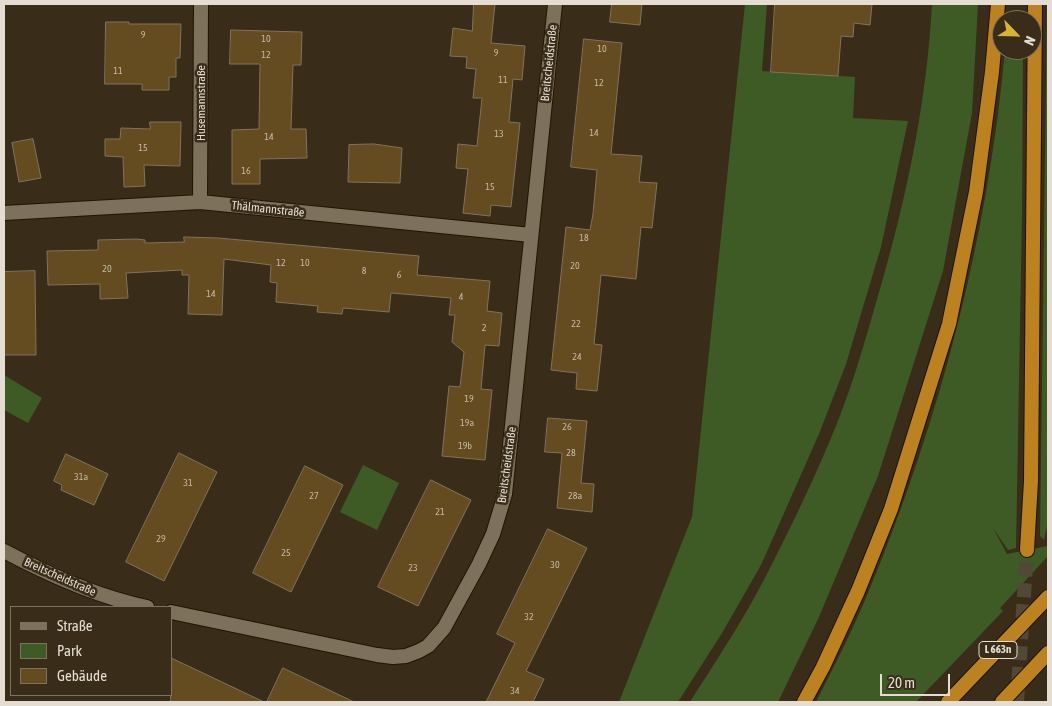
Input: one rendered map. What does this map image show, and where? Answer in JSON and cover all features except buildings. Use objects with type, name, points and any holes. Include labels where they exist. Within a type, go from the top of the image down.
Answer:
[{"type":"highway","points":[[804,702],[823,667],[858,590],[891,509],[949,324],[976,192],[992,72],[998,4]]},
{"type":"highway","points":[[1027,550],[1031,481],[1035,4]]},
{"type":"highway","name":"L 663n","points":[[948,702],[1048,597]]},
{"type":"highway","points":[[1002,702],[1048,653]]},
{"type":"street","name":"Husemannstraße","points":[[200,202],[201,4]]},
{"type":"street","name":"Breitscheidstraße","points":[[172,612],[393,657],[406,656],[428,646],[444,628],[493,534],[505,494],[555,4]]},
{"type":"street","name":"Thälmannstraße","points":[[4,213],[200,202],[531,235]]},
{"type":"street","name":"Breitscheidstraße","points":[[4,550],[51,575],[90,591],[142,606]]},
{"type":"green space","points":[[745,4],[767,4],[762,71],[855,77],[853,118],[908,121],[881,247],[846,364],[819,434],[761,565],[722,633],[678,702],[619,702],[692,517]]},
{"type":"green space","points":[[932,4],[978,4],[972,113],[943,271],[878,476],[819,617],[778,702],[690,702],[741,621],[769,570],[820,463],[849,390],[882,282],[908,179],[926,74]]},
{"type":"green space","points":[[1047,4],[1048,522],[1044,540],[1040,536]]},
{"type":"green space","points":[[1004,60],[1023,60],[1016,548],[1008,550],[993,528],[1007,554],[1048,546],[1048,556],[1000,608],[1003,611],[916,702],[816,702],[850,634],[894,528],[939,394],[973,258],[987,189]]},
{"type":"green space","points":[[4,375],[42,398],[28,423],[4,410]]},
{"type":"green space","points":[[363,465],[399,483],[377,530],[340,512]]},
{"type":"tunnel","points":[[1017,702],[1027,550]]}]
